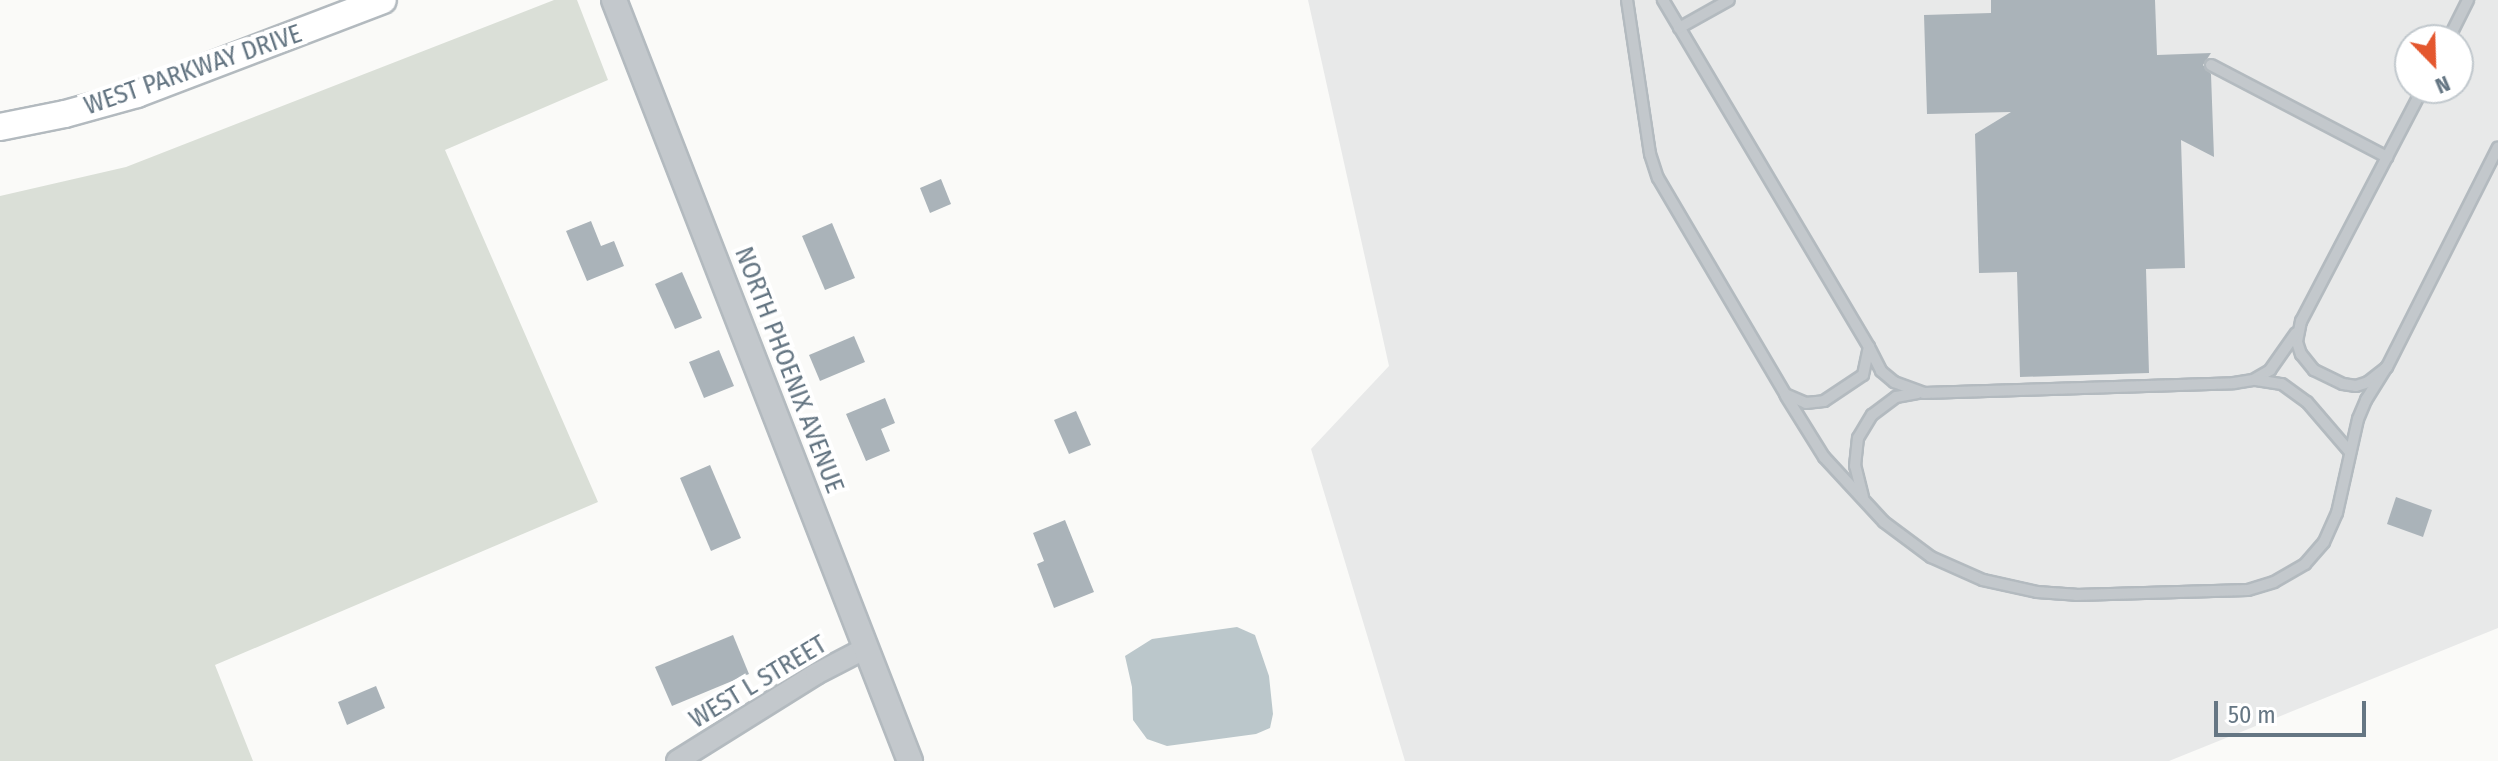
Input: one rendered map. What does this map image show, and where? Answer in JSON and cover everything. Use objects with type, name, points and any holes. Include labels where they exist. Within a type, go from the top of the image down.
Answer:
[{"type":"main road","name":"WEST PARKWAY DRIVE","points":[[0,127],[65,114],[137,94],[383,0]]},
{"type":"street","name":"NORTH PHOENIX AVENUE","points":[[614,0],[910,761]]},
{"type":"street","name":"WEST L STREET","points":[[677,761],[816,674],[866,648]]},
{"type":"lane","points":[[1627,0],[1650,154],[1658,178],[1824,457],[1867,505],[1931,557],[1983,580],[2037,592],[2076,595],[2248,590],[2274,582],[2305,564],[2324,542],[2337,513],[2349,451],[2366,400],[2387,367],[2498,147]]},
{"type":"lane","points":[[1663,0],[1881,371],[1894,382],[1924,393]]},
{"type":"lane","points":[[1679,28],[1729,0]]},
{"type":"lane","points":[[2456,24],[2468,0]]},
{"type":"lane","points":[[2211,65],[2387,157]]},
{"type":"lane","points":[[2253,380],[2270,370],[2283,357],[2415,104]]},
{"type":"lane","points":[[2297,331],[2297,342],[2307,364],[2343,384],[2368,382],[2387,367]]},
{"type":"lane","points":[[1785,394],[1794,400],[1818,403],[1841,392],[1863,375],[1869,347]]},
{"type":"lane","points":[[1867,505],[1858,486],[1855,466],[1858,438],[1872,415],[1896,397],[1924,393],[2253,380],[2282,384],[2307,402],[2349,451]]},
{"type":"shaded area","points":[[554,0],[577,0],[608,80],[445,150],[598,502],[215,665],[253,761],[0,761],[0,196],[126,167]]},
{"type":"shaded area","points":[[1308,0],[2498,0],[2498,628],[2169,761],[1405,761],[1311,449],[1389,366]]},
{"type":"shaded area","points":[[1237,627],[1255,635],[1269,676],[1273,714],[1270,728],[1256,734],[1167,746],[1147,739],[1133,720],[1132,687],[1125,656],[1152,639]]},
{"type":"building","points":[[1991,0],[2155,0],[2157,55],[2211,53],[2203,65],[2211,74],[2214,157],[2181,140],[2185,268],[2146,269],[2149,373],[2020,377],[2017,272],[1979,273],[1975,134],[2011,112],[1927,114],[1924,15],[1991,13]]},
{"type":"building","points":[[941,179],[951,204],[930,213],[920,188]]},
{"type":"building","points":[[591,221],[601,246],[614,241],[624,266],[587,281],[566,231]]},
{"type":"building","points":[[832,223],[855,278],[825,290],[802,236]]},
{"type":"building","points":[[682,272],[702,318],[675,329],[655,284]]},
{"type":"building","points":[[854,336],[865,362],[820,381],[809,355]]},
{"type":"building","points":[[719,350],[734,386],[704,398],[689,362]]},
{"type":"building","points":[[885,398],[895,423],[881,429],[890,451],[866,461],[846,414]]},
{"type":"building","points":[[1076,411],[1091,445],[1069,454],[1054,420]]},
{"type":"building","points":[[710,465],[741,538],[711,551],[680,478]]},
{"type":"building","points":[[2396,497],[2432,510],[2423,537],[2387,524]]},
{"type":"building","points":[[1065,520],[1094,592],[1054,608],[1037,564],[1044,561],[1033,533]]},
{"type":"building","points":[[733,635],[749,674],[672,706],[655,667]]},
{"type":"building","points":[[376,686],[385,708],[347,725],[338,702]]}]
